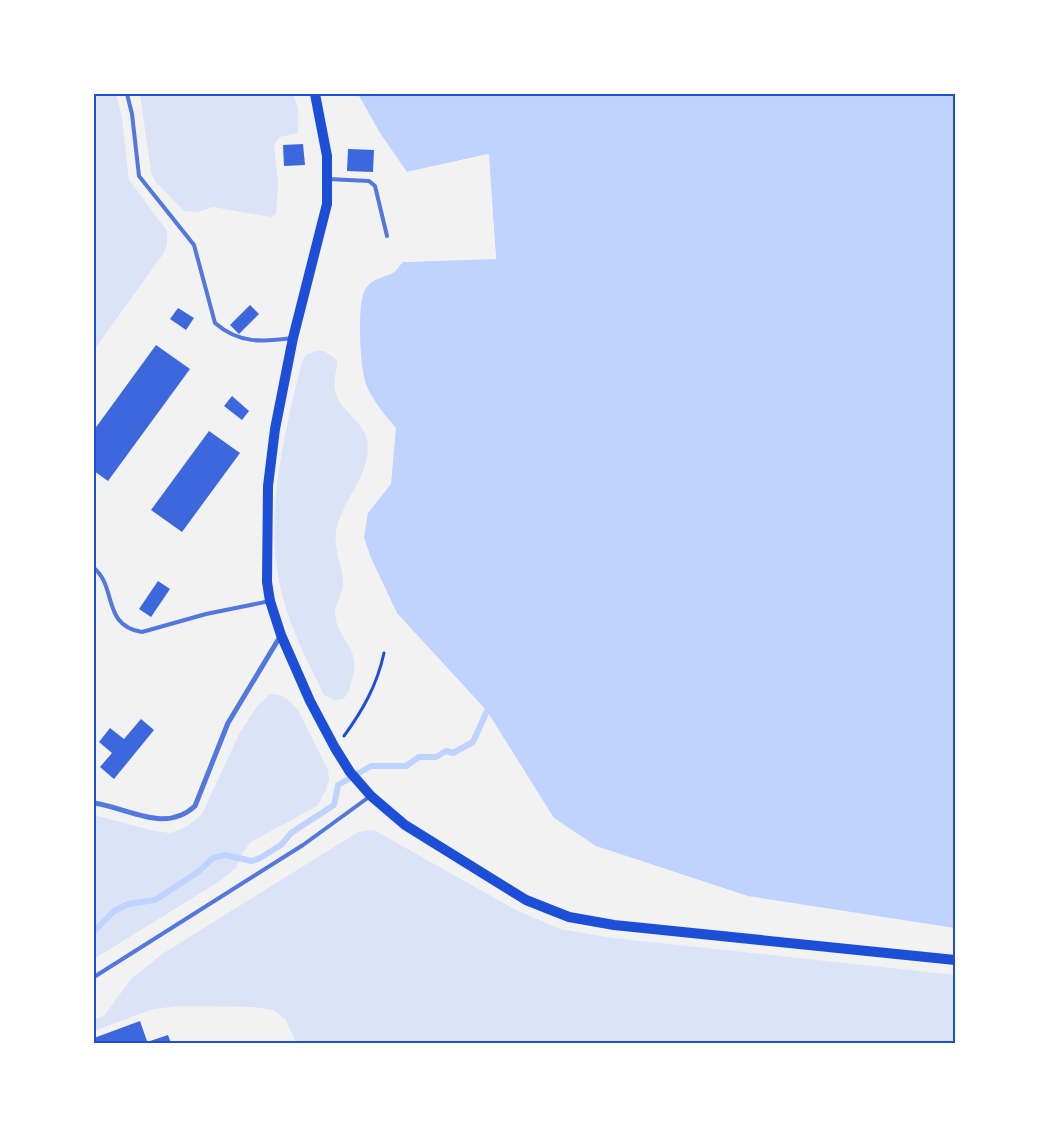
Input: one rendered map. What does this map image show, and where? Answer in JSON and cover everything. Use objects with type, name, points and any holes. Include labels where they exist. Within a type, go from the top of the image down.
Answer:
[{"type":"main road","points":[[315,94],[324,138],[328,179],[324,218],[293,338],[275,429],[268,486],[266,561],[270,601],[281,635],[310,701],[350,772],[371,796],[405,825],[526,900],[569,917],[614,925],[955,960]]},
{"type":"street","points":[[94,803],[158,819],[171,820],[185,815],[195,806],[228,724],[281,635]]},
{"type":"lane","points":[[127,94],[133,123],[138,176],[194,245],[215,323],[238,338],[255,342],[293,338]]},
{"type":"lane","points":[[328,179],[369,181],[375,186],[387,236]]},
{"type":"lane","points":[[94,568],[100,573],[114,613],[120,622],[132,630],[149,630],[206,614],[270,601]]},
{"type":"lane","points":[[94,977],[303,845],[371,796]]},
{"type":"path","points":[[335,748],[361,713],[379,677],[384,653]]},
{"type":"shaded area","points":[[94,94],[116,94],[122,118],[129,180],[167,231],[167,245],[163,254],[94,350]]},
{"type":"shaded area","points":[[140,94],[293,94],[298,108],[298,133],[280,137],[274,145],[278,183],[276,214],[271,217],[213,207],[198,212],[184,211],[155,181],[151,172]]},
{"type":"shaded area","points":[[324,351],[337,360],[334,382],[337,397],[345,410],[361,426],[367,440],[367,454],[364,467],[345,506],[336,531],[336,545],[343,582],[335,611],[336,621],[351,651],[354,659],[354,668],[347,694],[343,699],[334,700],[324,695],[291,623],[277,569],[275,539],[278,479],[288,419],[302,361],[307,354]]},
{"type":"shaded area","points":[[270,694],[286,698],[298,710],[328,770],[329,779],[326,790],[317,806],[251,842],[243,852],[236,868],[220,881],[94,959],[94,815],[154,831],[171,833],[188,826],[202,814],[240,732],[258,705]]},
{"type":"shaded area","points":[[374,830],[514,909],[560,929],[613,938],[955,975],[955,1043],[296,1043],[286,1020],[273,1010],[252,1007],[181,1006],[153,1009],[94,1031],[94,1020],[104,1016],[131,979],[162,954],[358,832]]},
{"type":"water","points":[[358,94],[955,94],[955,928],[748,896],[596,846],[554,818],[487,711],[397,613],[371,558],[364,537],[368,513],[391,484],[396,428],[372,396],[364,376],[360,335],[363,295],[366,288],[372,282],[393,273],[403,262],[496,258],[488,154],[407,172],[380,133]]},
{"type":"pier","points":[[489,154],[496,259],[403,262],[403,259],[493,256],[486,157],[407,175],[407,172]]},
{"type":"building","points":[[303,144],[305,165],[284,166],[283,145]]},
{"type":"building","points":[[348,149],[374,150],[373,172],[347,171]]},
{"type":"building","points":[[250,305],[259,314],[239,334],[230,325]]},
{"type":"building","points":[[178,308],[194,318],[186,330],[170,319]]},
{"type":"building","points":[[156,345],[190,369],[108,481],[94,471],[94,430]]},
{"type":"building","points":[[232,396],[249,411],[242,420],[224,406]]},
{"type":"building","points":[[209,431],[240,453],[182,532],[151,510]]},
{"type":"building","points":[[158,581],[170,589],[151,617],[139,609]]},
{"type":"building","points":[[141,719],[154,730],[114,779],[100,767],[112,753],[99,742],[110,728],[124,739]]},
{"type":"building","points":[[140,1021],[147,1041],[141,1043],[94,1043],[94,1038]]},
{"type":"building","points":[[168,1035],[171,1043],[150,1043],[150,1041]]},
{"type":"waterway","points":[[94,931],[114,911],[128,904],[155,900],[198,872],[213,858],[225,855],[252,861],[260,858],[281,845],[291,833],[334,805],[338,785],[371,766],[406,766],[419,757],[436,757],[446,751],[453,753],[473,742],[487,711]]}]
